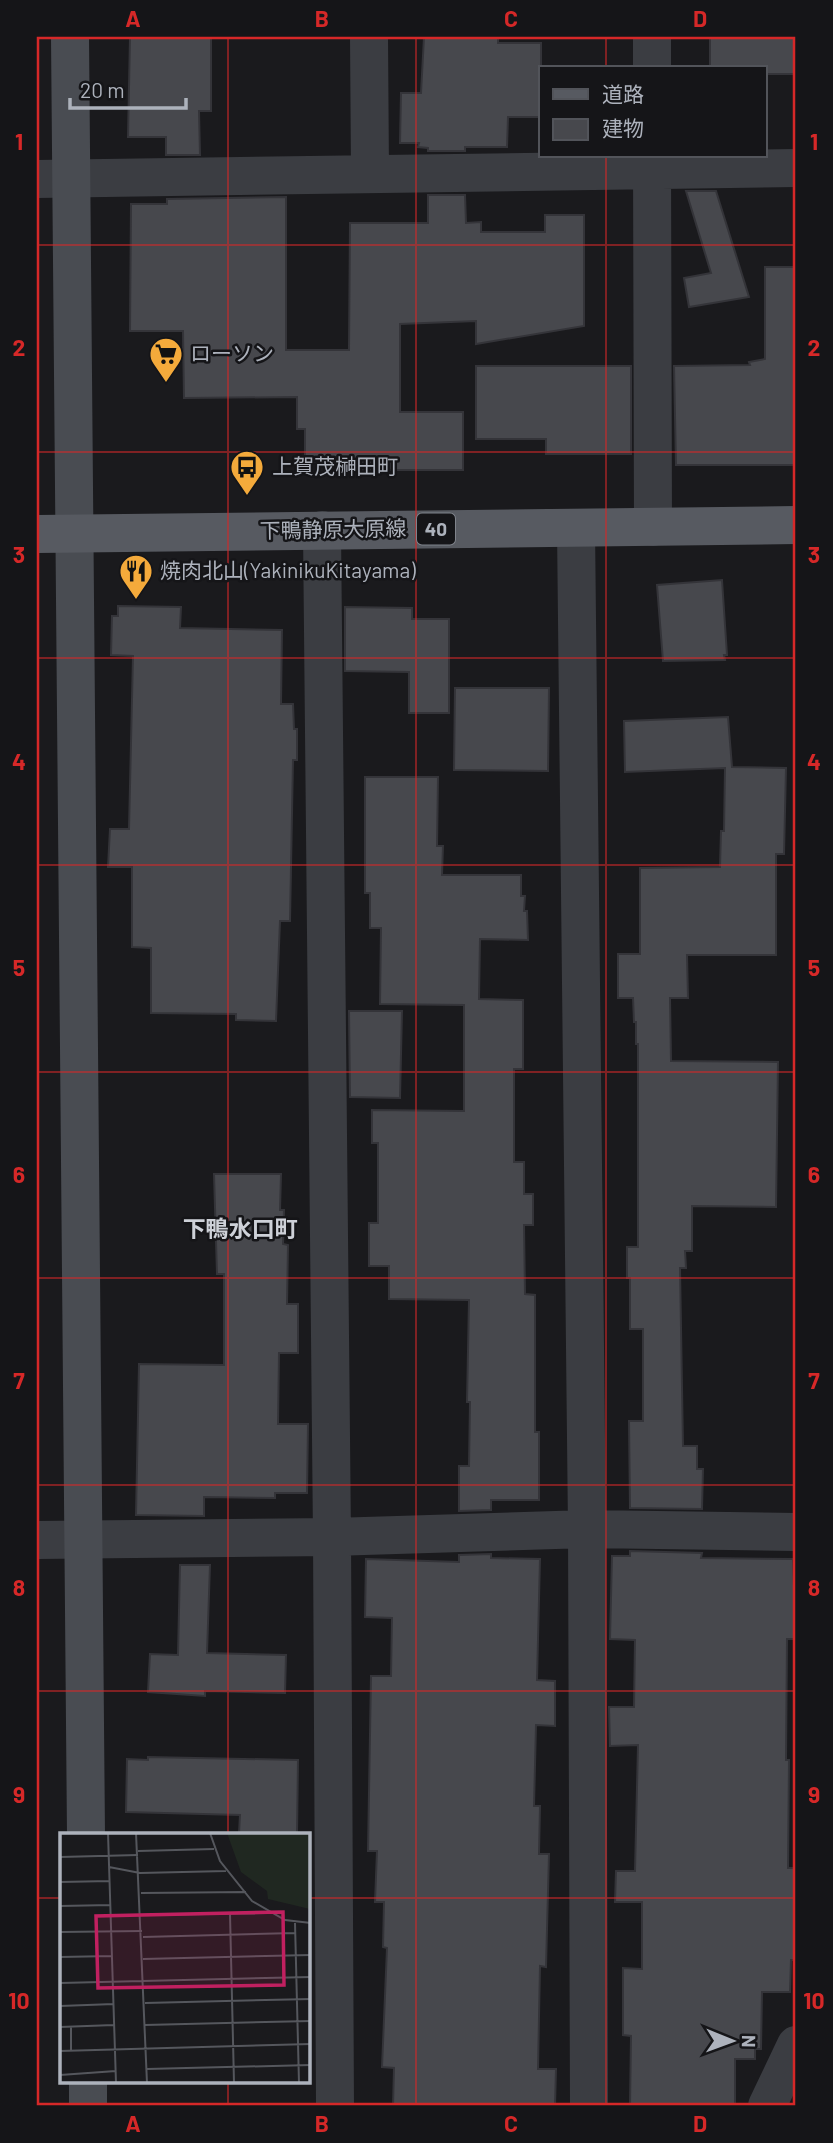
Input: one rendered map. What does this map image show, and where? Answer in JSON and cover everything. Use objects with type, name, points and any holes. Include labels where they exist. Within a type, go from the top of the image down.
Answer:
[{"type":"main road","name":"下鴨静原大原線","points":[[37,534],[796,526]]},
{"type":"street","points":[[70,37],[54,178],[76,533],[86,1833]]},
{"type":"street","points":[[369,37],[370,173]]},
{"type":"street","points":[[652,37],[652,66]]},
{"type":"street","points":[[54,178],[370,173],[652,163],[796,168]]},
{"type":"street","points":[[652,163],[653,527]]},
{"type":"street","points":[[576,528],[587,1529],[589,2106]]},
{"type":"street","points":[[322,530],[335,2106]]},
{"type":"street","points":[[37,1540],[332,1537],[587,1529],[796,1532]]},
{"type":"street","points":[[767,2106],[796,2045]]},
{"type":"street","points":[[88,2084],[88,2106]]},
{"type":"building","points":[[130,37],[211,37],[211,111],[199,111],[200,155],[166,155],[166,137],[128,137]]},
{"type":"building","points":[[424,37],[498,37],[498,43],[541,43],[539,117],[508,117],[507,147],[465,147],[465,151],[428,151],[428,148],[418,147],[419,143],[400,143],[401,93],[421,93]]},
{"type":"building","points":[[710,37],[794,37],[794,74],[766,74],[766,66],[710,66]]},
{"type":"building","points":[[686,191],[716,191],[749,297],[689,307],[684,278],[711,273]]},
{"type":"building","points":[[428,195],[465,195],[466,223],[481,222],[481,232],[545,232],[545,215],[584,215],[584,326],[476,344],[476,321],[400,324],[400,412],[463,412],[463,470],[359,470],[359,462],[305,462],[305,429],[297,429],[297,397],[184,398],[183,331],[130,331],[131,204],[167,204],[167,199],[286,197],[286,350],[349,350],[350,223],[428,223]]},
{"type":"building","points":[[765,267],[795,267],[796,465],[676,465],[674,366],[750,365],[749,362],[765,359]]},
{"type":"building","points":[[476,366],[631,366],[631,454],[546,454],[546,439],[476,439]]},
{"type":"building","points":[[722,580],[727,655],[724,655],[725,660],[663,661],[657,585]]},
{"type":"building","points":[[118,606],[181,607],[180,628],[282,630],[281,704],[293,704],[294,729],[297,729],[297,760],[293,760],[290,921],[280,921],[276,1021],[236,1020],[236,1014],[151,1013],[151,948],[132,947],[132,867],[108,867],[110,829],[129,829],[133,656],[111,655],[112,616],[118,616]]},
{"type":"building","points":[[345,607],[412,608],[412,619],[449,619],[449,713],[409,713],[409,672],[345,671]]},
{"type":"building","points":[[455,688],[549,688],[548,771],[454,770]]},
{"type":"building","points":[[728,717],[732,767],[786,768],[784,854],[776,854],[776,955],[687,955],[688,998],[670,998],[671,1061],[778,1062],[776,1207],[692,1206],[692,1251],[685,1251],[686,1268],[680,1268],[683,1446],[697,1446],[697,1469],[703,1469],[702,1509],[630,1508],[629,1421],[643,1421],[643,1329],[630,1329],[630,1278],[627,1278],[627,1247],[638,1247],[638,1044],[633,998],[618,998],[618,954],[640,954],[640,868],[720,867],[721,831],[724,831],[725,768],[625,772],[624,721]]},
{"type":"building","points":[[365,777],[438,777],[437,846],[443,846],[442,875],[521,875],[521,896],[525,896],[528,940],[480,939],[479,999],[523,1000],[523,1069],[514,1069],[514,1162],[524,1162],[524,1194],[533,1194],[533,1225],[524,1225],[525,1294],[535,1295],[535,1432],[539,1432],[539,1500],[491,1500],[491,1510],[459,1511],[459,1466],[469,1466],[469,1300],[389,1299],[389,1266],[369,1266],[369,1223],[378,1223],[378,1143],[372,1143],[372,1110],[464,1111],[464,1005],[380,1004],[381,928],[370,928],[370,893],[365,893]]},
{"type":"building","points":[[349,1011],[402,1011],[400,1098],[350,1097]]},
{"type":"building","points":[[214,1174],[281,1174],[283,1244],[288,1245],[287,1304],[298,1304],[298,1353],[279,1353],[278,1424],[308,1424],[307,1493],[275,1493],[275,1498],[204,1497],[204,1516],[136,1515],[139,1364],[224,1365],[224,1274],[217,1274]]},
{"type":"building","points":[[630,1551],[702,1553],[701,1558],[793,1559],[796,1639],[787,1639],[786,1760],[789,1760],[788,1868],[796,1868],[795,1960],[791,1960],[790,1992],[762,1992],[761,2049],[755,2049],[755,2059],[735,2059],[735,2106],[630,2106],[631,2036],[623,2035],[623,1968],[642,1969],[642,1902],[615,1902],[616,1871],[635,1871],[638,1745],[610,1746],[609,1707],[634,1707],[635,1640],[610,1639],[612,1556],[630,1556]]},
{"type":"building","points":[[491,1554],[491,1558],[540,1559],[537,1680],[555,1681],[555,1726],[536,1725],[534,1806],[540,1806],[539,1854],[549,1854],[546,1967],[540,1966],[538,2069],[556,2069],[555,2106],[393,2106],[394,2068],[382,2067],[387,1948],[383,1947],[384,1902],[375,1902],[377,1851],[368,1851],[371,1676],[391,1676],[392,1618],[365,1617],[366,1559],[459,1562],[459,1555]]},
{"type":"building","points":[[180,1565],[210,1565],[207,1653],[286,1655],[285,1693],[205,1691],[205,1696],[148,1692],[150,1654],[178,1655]]},
{"type":"building","points":[[148,1757],[298,1760],[297,1833],[239,1833],[240,1815],[126,1812],[127,1759],[148,1760]]},
{"type":"place","name":"ローソン","points":[[166,384]]},
{"type":"place","name":"上賀茂榊田町","points":[[247,497]]},
{"type":"place","name":"焼肉北山(YakinikuKitayama)","points":[[136,601]]},
{"type":"district","name":"下鴨水口町","points":[[240,1229]]}]
